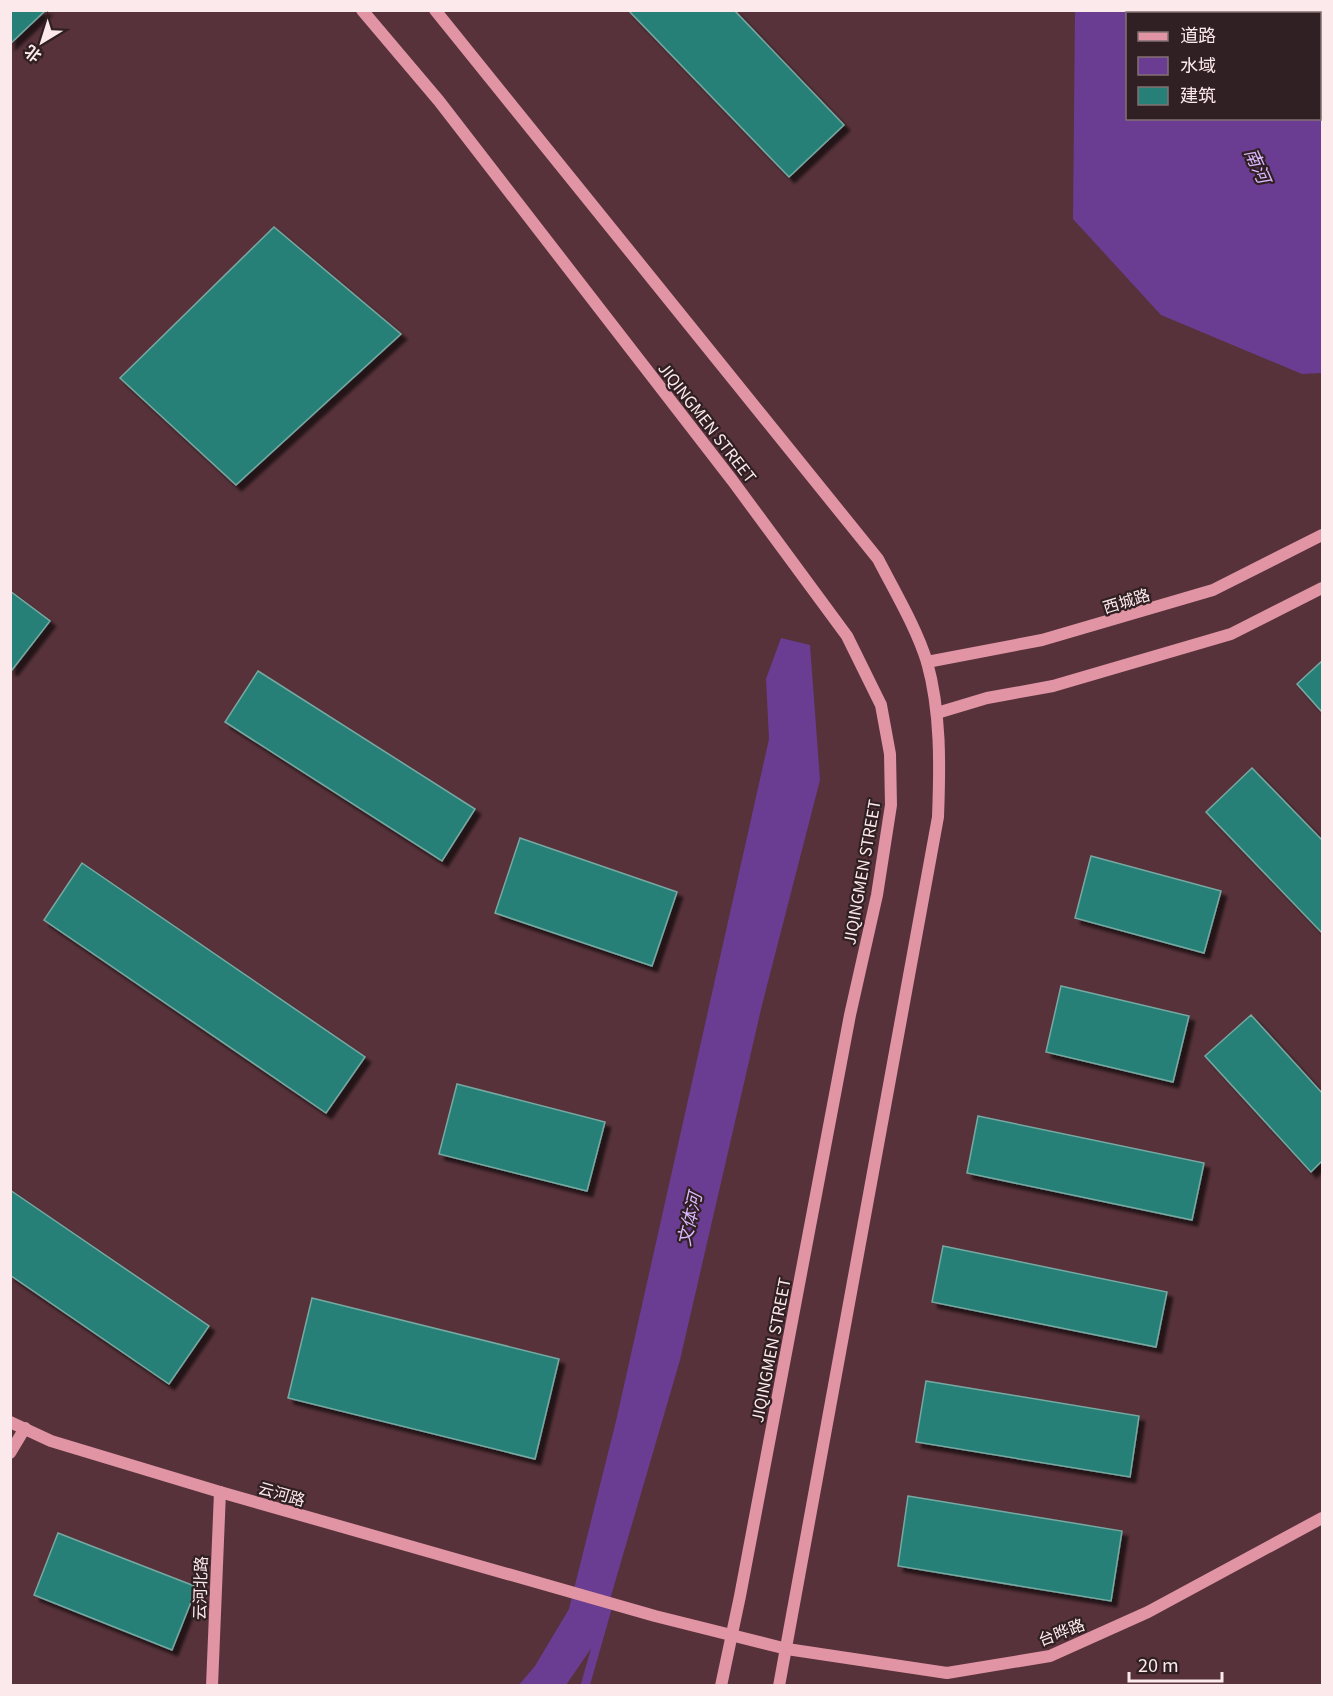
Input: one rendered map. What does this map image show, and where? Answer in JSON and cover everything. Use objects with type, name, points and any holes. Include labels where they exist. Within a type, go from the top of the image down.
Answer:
[{"type":"main road","name":"JIQINGMEN STREET","points":[[362,10],[439,101],[732,480],[847,636],[881,705],[890,754],[891,805],[877,895],[850,1015],[733,1636],[721,1686]]},
{"type":"main road","points":[[435,10],[762,411],[879,559],[927,662],[937,713],[940,764],[938,817],[779,1686]]},
{"type":"main road","name":"西城路","points":[[927,662],[1042,640],[1213,590],[1323,535]]},
{"type":"main road","points":[[937,713],[987,698],[1053,686],[1231,634],[1323,588]]},
{"type":"main road","name":"云河路","points":[[10,1422],[51,1441],[220,1492],[655,1616]]},
{"type":"main road","points":[[10,1454],[25,1428]]},
{"type":"main road","name":"云河北路","points":[[212,1686],[220,1492]]},
{"type":"main road","name":"台晔路","points":[[655,1616],[787,1649],[947,1673],[1050,1656],[1148,1612],[1323,1518]]},
{"type":"water","name":"南河","points":[[1223,10],[1224,12],[1126,12],[1126,120],[1321,120],[1322,88],[1322,373],[1302,374],[1161,315],[1073,219],[1075,11]]},
{"type":"water","points":[[781,638],[810,645],[820,780],[762,1005],[680,1360],[599,1637],[566,1685],[518,1686],[535,1666],[569,1609],[616,1421],[769,739],[766,679]]},
{"type":"building","points":[[10,10],[46,10],[10,44]]},
{"type":"building","points":[[628,10],[734,10],[844,125],[789,177]]},
{"type":"building","points":[[274,227],[401,334],[236,485],[120,378]]},
{"type":"building","points":[[10,591],[50,621],[12,670],[10,669]]},
{"type":"building","points":[[1322,661],[1322,712],[1297,684]]},
{"type":"building","points":[[258,671],[475,809],[442,861],[225,722]]},
{"type":"building","points":[[1252,768],[1322,840],[1322,933],[1206,812]]},
{"type":"building","points":[[520,838],[677,892],[652,966],[495,913]]},
{"type":"building","points":[[1091,856],[1221,891],[1204,953],[1075,918]]},
{"type":"building","points":[[82,863],[365,1057],[326,1113],[44,920]]},
{"type":"building","points":[[1061,986],[1189,1016],[1173,1082],[1046,1052]]},
{"type":"building","points":[[1251,1015],[1322,1093],[1322,1161],[1311,1172],[1205,1056]]},
{"type":"building","points":[[457,1084],[605,1122],[587,1191],[439,1154]]},
{"type":"building","points":[[978,1116],[1204,1163],[1192,1220],[967,1173]]},
{"type":"building","points":[[10,1190],[209,1326],[169,1384],[10,1275]]},
{"type":"building","points":[[943,1246],[1167,1292],[1156,1347],[932,1302]]},
{"type":"building","points":[[312,1298],[559,1359],[535,1459],[288,1398]]},
{"type":"building","points":[[926,1381],[1139,1416],[1130,1477],[916,1442]]},
{"type":"building","points":[[908,1496],[1122,1531],[1111,1601],[898,1566]]},
{"type":"building","points":[[58,1533],[197,1587],[172,1650],[34,1595]]},
{"type":"waterway","name":"文体河","points":[[585,1686],[609,1602]]}]
